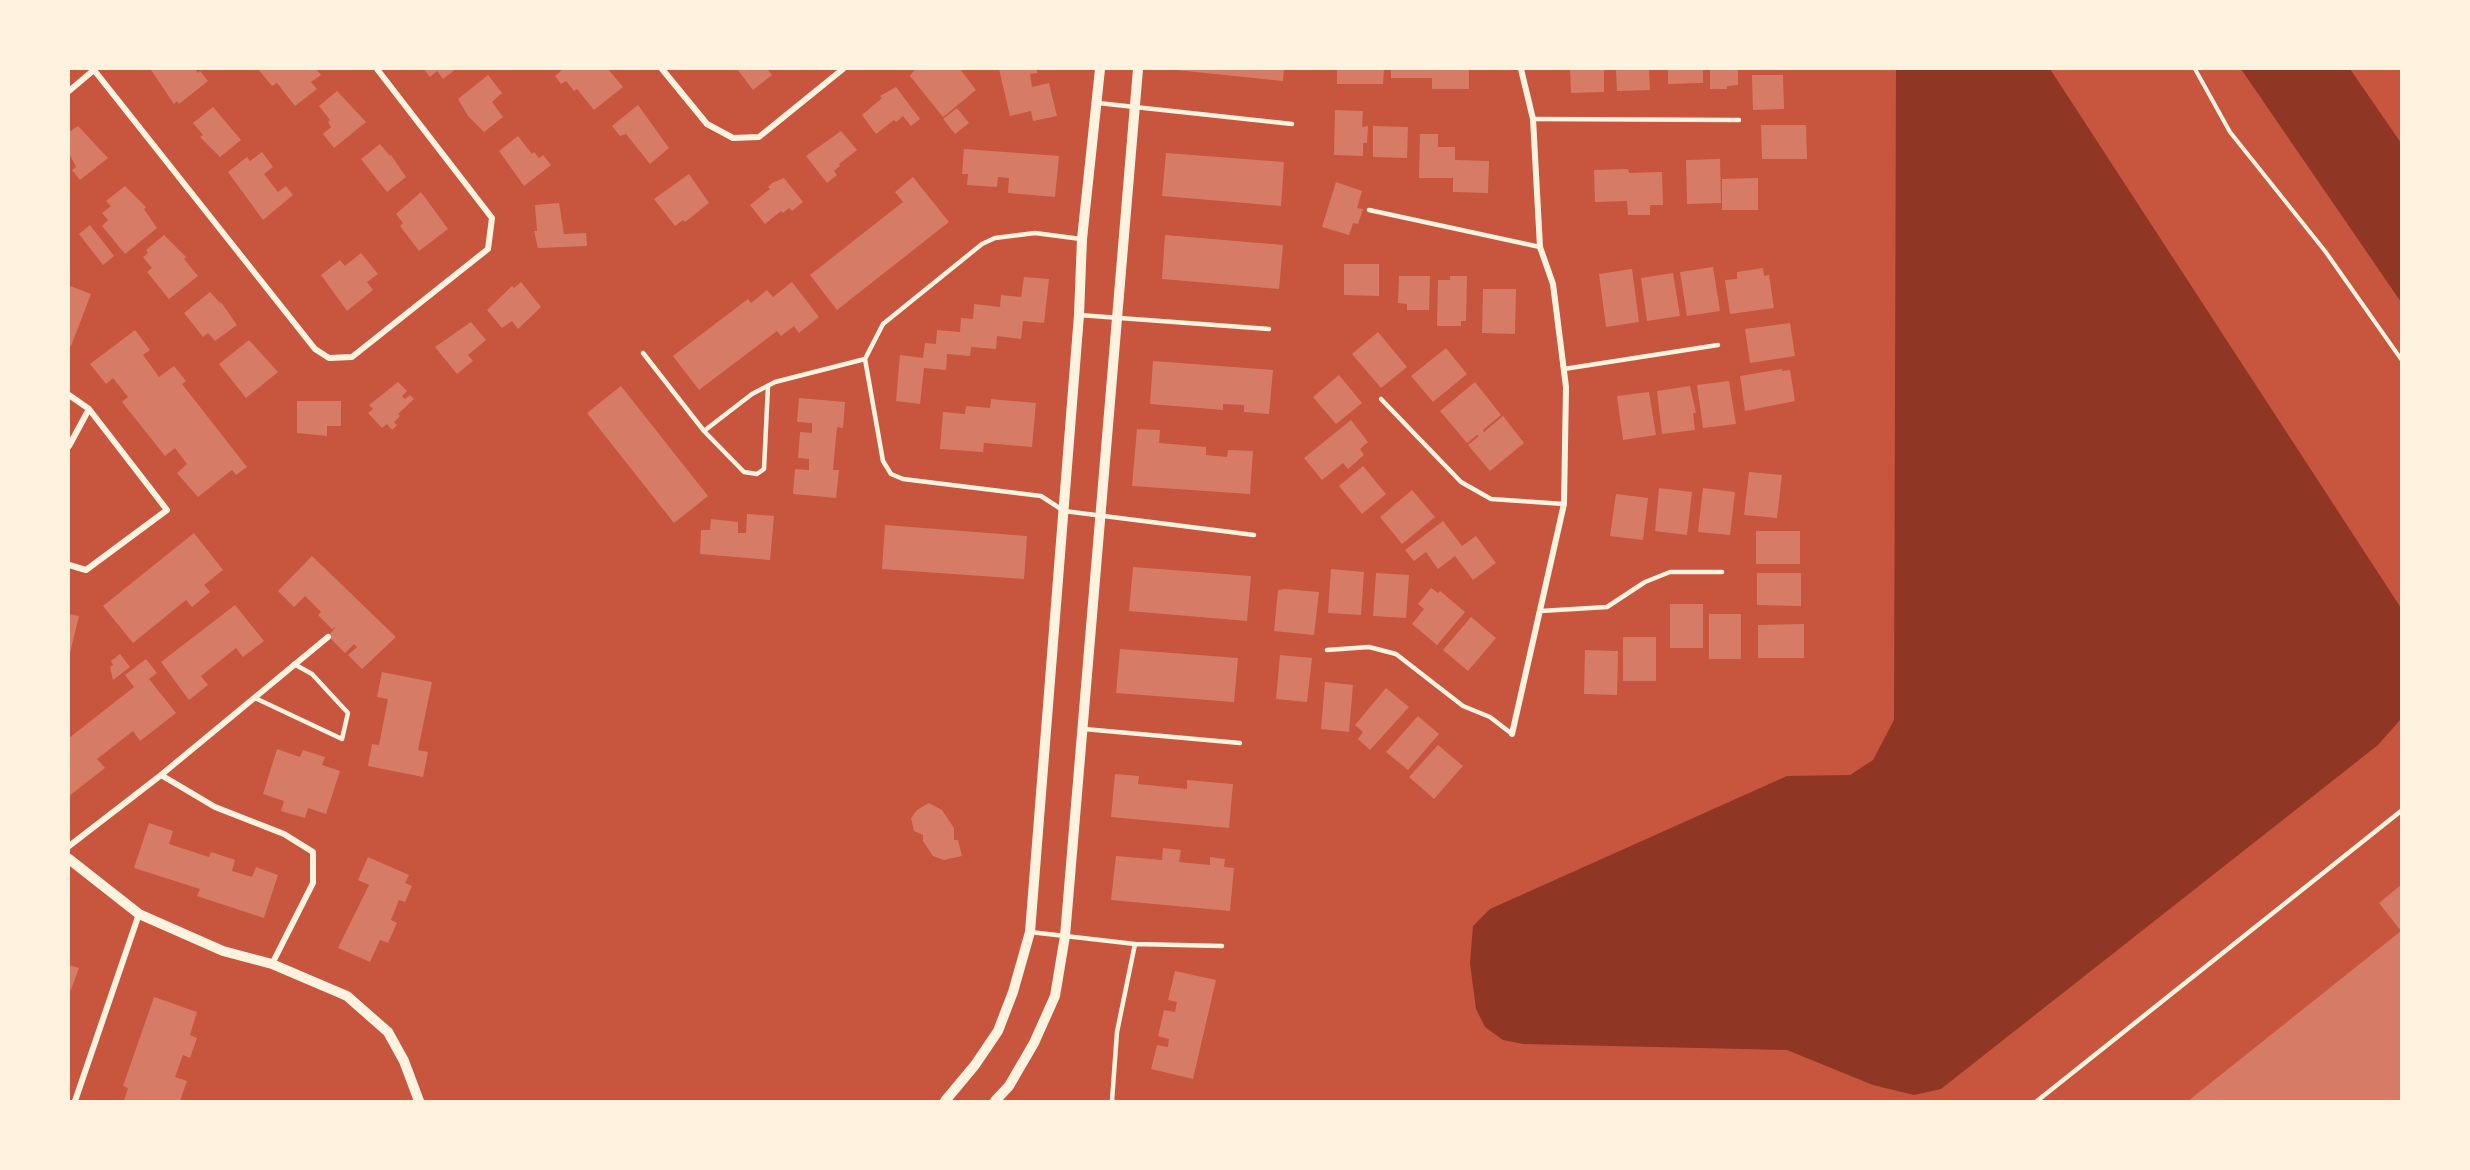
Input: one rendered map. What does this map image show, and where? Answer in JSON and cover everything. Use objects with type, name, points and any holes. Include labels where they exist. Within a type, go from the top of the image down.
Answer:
[{"type":"street","points":[[69,91],[95,70],[315,349],[329,358],[352,357],[488,249],[492,218],[377,69]]},
{"type":"street","points":[[662,69],[707,124],[733,138],[759,137],[843,69]]},
{"type":"street","points":[[945,1101],[975,1065],[998,1030],[1013,992],[1030,932],[1079,315],[1082,239],[1100,69]]},
{"type":"street","points":[[995,1101],[1009,1086],[1034,1043],[1055,996],[1065,936],[1138,69]]},
{"type":"street","points":[[1512,734],[1564,504],[1566,387],[1553,284],[1540,247],[1533,119],[1521,69]]},
{"type":"street","points":[[69,395],[89,409],[167,510],[86,570],[69,565]]},
{"type":"street","points":[[69,446],[89,409]]},
{"type":"street","points":[[69,846],[161,775],[328,637]]},
{"type":"street","points":[[161,775],[214,807],[284,834],[313,852],[313,883],[272,964]]},
{"type":"street","points":[[69,859],[139,914],[223,951],[272,964],[347,996],[388,1032],[404,1061],[419,1101]]},
{"type":"street","points":[[75,1101],[139,914]]},
{"type":"lane","points":[[1098,103],[1292,124]]},
{"type":"lane","points":[[1533,119],[1739,120]]},
{"type":"lane","points":[[1369,210],[1540,247]]},
{"type":"lane","points":[[1082,239],[1035,233],[995,238],[982,244],[883,324],[865,359],[883,461],[891,474],[919,483],[1041,496],[1064,511],[1254,535]]},
{"type":"lane","points":[[1079,315],[1269,329]]},
{"type":"lane","points":[[1564,369],[1718,345]]},
{"type":"lane","points":[[643,352],[704,431],[744,472],[757,474],[764,469],[768,386]]},
{"type":"lane","points":[[704,431],[752,394],[768,386],[803,373],[865,359]]},
{"type":"lane","points":[[1381,399],[1461,482],[1491,499],[1564,504]]},
{"type":"lane","points":[[1541,611],[1578,611],[1607,607],[1646,582],[1670,572],[1722,573]]},
{"type":"lane","points":[[1327,650],[1369,646],[1396,654],[1463,706],[1490,717],[1512,734]]},
{"type":"lane","points":[[255,698],[342,740],[348,713],[312,674],[294,664]]},
{"type":"lane","points":[[1084,729],[1240,743]]},
{"type":"lane","points":[[2037,1101],[2401,811]]},
{"type":"lane","points":[[1030,932],[1135,944],[1222,946]]},
{"type":"lane","points":[[1112,1101],[1117,1032],[1135,944]]},
{"type":"path","points":[[2195,69],[2230,132],[2325,251],[2401,359]]},
{"type":"shaded area","points":[[1896,69],[2050,69],[2401,608],[2401,719],[2378,745],[1941,1089],[1914,1095],[1873,1085],[1787,1050],[1523,1044],[1503,1040],[1485,1027],[1476,1009],[1470,963],[1473,926],[1490,909],[1787,776],[1850,775],[1873,760],[1894,720]]},
{"type":"shaded area","points":[[2241,69],[2350,69],[2401,143],[2401,302]]},
{"type":"building","points":[[195,69],[198,73],[200,71],[208,81],[179,104],[177,101],[174,104],[151,70]]},
{"type":"building","points":[[258,69],[316,69],[321,75],[311,82],[317,89],[295,106],[277,83],[272,86]]},
{"type":"building","points":[[424,69],[456,69],[443,79],[437,71],[430,77]]},
{"type":"building","points":[[563,69],[608,69],[623,87],[594,110],[577,89],[574,91],[566,81],[561,84],[555,76]]},
{"type":"building","points":[[737,69],[767,69],[772,75],[753,90]]},
{"type":"building","points":[[915,69],[960,69],[976,90],[943,117],[910,76]]},
{"type":"building","points":[[999,69],[1037,69],[1037,73],[1030,74],[1032,87],[1049,83],[1057,116],[1033,121],[1031,111],[1010,116]]},
{"type":"building","points":[[1166,69],[1284,69],[1283,81]]},
{"type":"building","points":[[1337,69],[1384,69],[1383,84],[1337,84]]},
{"type":"building","points":[[1391,69],[1469,69],[1469,89],[1432,89],[1432,78],[1391,78]]},
{"type":"building","points":[[1570,69],[1604,69],[1604,92],[1571,93]]},
{"type":"building","points":[[1616,69],[1649,69],[1650,90],[1617,91]]},
{"type":"building","points":[[1668,69],[1703,69],[1703,83],[1668,84]]},
{"type":"building","points":[[1710,69],[1738,69],[1738,85],[1727,86],[1727,89],[1710,89]]},
{"type":"building","points":[[488,75],[502,93],[492,102],[503,117],[484,132],[468,116],[458,99]]},
{"type":"building","points":[[1752,75],[1783,75],[1784,109],[1753,110]]},
{"type":"building","points":[[896,87],[920,119],[911,126],[903,116],[876,134],[862,115],[882,98],[880,96]]},
{"type":"building","points":[[337,91],[366,122],[334,148],[323,134],[331,127],[328,122],[330,120],[319,106]]},
{"type":"building","points":[[638,105],[669,148],[650,164],[626,134],[620,136],[612,126]]},
{"type":"building","points":[[213,107],[241,140],[220,157],[200,137],[203,135],[193,123]]},
{"type":"building","points":[[957,108],[969,123],[955,134],[943,119]]},
{"type":"building","points":[[1335,110],[1363,111],[1362,127],[1368,126],[1367,143],[1363,143],[1363,156],[1334,155]]},
{"type":"building","points":[[1761,125],[1806,125],[1807,159],[1762,159]]},
{"type":"building","points":[[78,126],[108,158],[80,180],[72,170],[76,167],[69,153],[69,132]]},
{"type":"building","points":[[1373,126],[1408,127],[1407,158],[1373,157]]},
{"type":"building","points":[[841,131],[857,150],[839,164],[840,166],[834,171],[837,175],[827,183],[806,156]]},
{"type":"building","points":[[1420,134],[1438,134],[1438,147],[1455,147],[1455,160],[1489,161],[1488,193],[1453,192],[1453,178],[1419,178]]},
{"type":"building","points":[[518,136],[532,154],[534,152],[539,158],[543,155],[551,165],[524,186],[499,151]]},
{"type":"building","points":[[380,144],[391,155],[406,177],[387,192],[361,159]]},
{"type":"building","points":[[964,149],[1059,156],[1055,197],[1008,193],[1009,178],[998,177],[997,187],[967,185],[968,174],[962,174]]},
{"type":"building","points":[[262,152],[273,167],[264,174],[278,192],[286,186],[293,195],[263,220],[228,172],[247,157],[250,161]]},
{"type":"building","points":[[1166,153],[1284,162],[1281,206],[1162,196]]},
{"type":"building","points":[[1720,159],[1721,203],[1687,204],[1686,160]]},
{"type":"building","points":[[1628,169],[1629,173],[1662,172],[1663,205],[1650,205],[1650,215],[1628,215],[1627,201],[1595,202],[1594,170]]},
{"type":"building","points":[[689,174],[709,203],[685,222],[683,220],[675,226],[654,199]]},
{"type":"building","points":[[913,177],[949,222],[837,310],[810,275],[903,202],[895,192]]},
{"type":"building","points":[[784,178],[803,202],[792,211],[789,208],[783,213],[781,211],[765,224],[750,205],[770,189],[768,187],[772,183]]},
{"type":"building","points":[[1758,178],[1758,210],[1722,210],[1722,179]]},
{"type":"building","points":[[1336,182],[1362,191],[1357,208],[1363,209],[1358,224],[1353,223],[1349,235],[1322,227]]},
{"type":"building","points":[[125,186],[146,207],[144,209],[157,228],[125,254],[102,226],[108,220],[102,213],[111,206],[106,201]]},
{"type":"building","points":[[421,192],[448,229],[419,251],[400,226],[403,223],[396,214]]},
{"type":"building","points":[[559,203],[564,234],[586,233],[587,246],[538,248],[534,231],[537,231],[535,205]]},
{"type":"building","points":[[90,225],[114,256],[103,265],[79,234]]},
{"type":"building","points":[[164,235],[186,257],[184,259],[198,276],[169,299],[147,272],[152,268],[143,257],[148,253],[146,250]]},
{"type":"building","points":[[1165,235],[1283,245],[1279,289],[1162,279]]},
{"type":"building","points":[[361,253],[378,274],[367,282],[373,290],[347,311],[321,275],[340,260],[345,266]]},
{"type":"building","points":[[1344,264],[1379,264],[1379,296],[1344,295]]},
{"type":"building","points":[[1713,267],[1720,311],[1687,316],[1680,272]]},
{"type":"building","points":[[1763,268],[1764,276],[1769,275],[1774,308],[1730,314],[1725,280],[1737,279],[1737,272]]},
{"type":"building","points":[[1632,269],[1639,322],[1606,327],[1599,274]]},
{"type":"building","points":[[1673,273],[1680,316],[1647,321],[1641,278]]},
{"type":"building","points":[[1399,276],[1430,276],[1429,310],[1407,310],[1407,304],[1398,303]]},
{"type":"building","points":[[1450,276],[1467,276],[1466,321],[1461,321],[1461,326],[1437,326],[1438,280],[1450,280]]},
{"type":"building","points":[[1024,277],[1049,279],[1044,323],[1023,321],[1021,339],[997,336],[996,349],[971,347],[970,356],[947,354],[946,370],[924,368],[920,404],[896,401],[900,355],[923,358],[925,343],[936,344],[937,330],[960,332],[961,318],[973,319],[974,304],[1000,307],[1001,295],[1021,297]]},
{"type":"building","points":[[521,282],[541,307],[518,329],[512,321],[502,328],[487,310],[512,286],[514,288]]},
{"type":"building","points":[[792,282],[819,317],[799,333],[794,326],[781,336],[777,331],[699,390],[673,356],[748,299],[751,303],[767,290],[773,297]]},
{"type":"building","points":[[70,286],[91,294],[71,346],[69,346]]},
{"type":"building","points":[[1483,289],[1516,289],[1515,334],[1482,333]]},
{"type":"building","points":[[210,292],[221,302],[237,325],[215,341],[208,333],[203,337],[184,313]]},
{"type":"building","points":[[471,322],[486,340],[468,355],[473,361],[457,374],[435,347]]},
{"type":"building","points":[[1790,323],[1795,356],[1750,363],[1745,329]]},
{"type":"building","points":[[135,330],[150,350],[143,355],[159,377],[174,366],[186,381],[182,384],[247,467],[236,475],[232,470],[198,497],[177,473],[187,464],[175,448],[165,456],[122,402],[128,397],[113,378],[106,384],[90,364]]},
{"type":"building","points":[[1378,332],[1407,367],[1381,388],[1352,354]]},
{"type":"building","points":[[249,340],[278,372],[246,398],[219,364]]},
{"type":"building","points":[[1446,348],[1467,374],[1433,402],[1411,376]]},
{"type":"building","points":[[1153,361],[1273,370],[1269,414],[1244,412],[1244,405],[1223,404],[1223,410],[1150,404]]},
{"type":"building","points":[[1782,369],[1782,371],[1790,370],[1795,401],[1745,411],[1740,376]]},
{"type":"building","points":[[1339,375],[1362,403],[1336,424],[1313,397]]},
{"type":"building","points":[[1729,381],[1736,424],[1703,428],[1697,385]]},
{"type":"building","points":[[398,382],[407,391],[402,396],[405,399],[410,395],[414,399],[398,414],[400,416],[394,422],[397,425],[392,430],[387,424],[382,428],[368,413],[373,409],[369,405]]},
{"type":"building","points":[[1475,382],[1501,415],[1483,430],[1484,432],[1503,416],[1524,443],[1490,471],[1468,445],[1479,436],[1477,435],[1467,443],[1440,411]]},
{"type":"building","points":[[621,386],[708,496],[674,523],[587,413]]},
{"type":"building","points":[[1690,386],[1696,413],[1693,413],[1695,430],[1662,434],[1657,391]]},
{"type":"building","points":[[1649,392],[1656,435],[1623,440],[1617,396]]},
{"type":"building","points":[[799,398],[845,402],[843,428],[837,427],[833,470],[839,470],[836,498],[793,494],[795,469],[809,470],[809,459],[798,458],[800,432],[812,433],[812,423],[797,422]]},
{"type":"building","points":[[991,399],[1036,403],[1032,447],[984,443],[983,452],[940,449],[943,412],[965,414],[966,406],[990,408]]},
{"type":"building","points":[[297,401],[341,401],[341,426],[327,426],[327,436],[297,433]]},
{"type":"building","points":[[1351,420],[1368,442],[1360,449],[1364,455],[1348,469],[1343,463],[1322,480],[1304,458]]},
{"type":"building","points":[[1137,429],[1160,430],[1159,443],[1206,447],[1206,455],[1227,457],[1228,450],[1253,451],[1250,494],[1132,486]]},
{"type":"building","points":[[1363,466],[1386,494],[1362,514],[1339,486]]},
{"type":"building","points":[[1749,472],[1782,475],[1777,518],[1744,515]]},
{"type":"building","points":[[1659,488],[1692,492],[1687,535],[1655,531]]},
{"type":"building","points":[[1703,488],[1735,492],[1730,535],[1698,532]]},
{"type":"building","points":[[1412,490],[1435,517],[1402,544],[1380,517]]},
{"type":"building","points":[[1616,494],[1648,498],[1643,540],[1610,536]]},
{"type":"building","points":[[747,514],[774,516],[770,560],[700,554],[701,530],[710,530],[711,519],[738,522],[738,533],[746,533]]},
{"type":"building","points":[[1443,521],[1462,546],[1476,536],[1496,563],[1473,580],[1455,556],[1438,569],[1426,552],[1414,561],[1405,550]]},
{"type":"building","points":[[885,525],[1027,536],[1024,579],[882,569]]},
{"type":"building","points":[[1756,531],[1800,531],[1800,564],[1756,564]]},
{"type":"building","points":[[194,533],[223,570],[204,585],[210,592],[192,607],[186,600],[133,643],[103,606]]},
{"type":"building","points":[[312,556],[396,637],[362,669],[348,655],[357,647],[354,644],[345,653],[328,636],[336,627],[332,629],[318,615],[321,612],[305,596],[294,607],[278,591]]},
{"type":"building","points":[[1133,567],[1251,576],[1247,621],[1129,611]]},
{"type":"building","points":[[1331,569],[1364,572],[1361,615],[1328,613]]},
{"type":"building","points":[[1376,573],[1409,575],[1406,618],[1373,616]]},
{"type":"building","points":[[1757,573],[1801,573],[1801,606],[1757,605]]},
{"type":"building","points":[[1431,588],[1438,593],[1440,591],[1465,612],[1437,645],[1412,624],[1424,609],[1418,604]]},
{"type":"building","points":[[1278,590],[1319,592],[1314,635],[1274,631]]},
{"type":"building","points":[[1670,604],[1703,604],[1703,648],[1670,648]]},
{"type":"building","points":[[235,605],[264,641],[243,657],[236,648],[201,676],[208,685],[189,700],[161,662]]},
{"type":"building","points":[[69,614],[79,616],[70,653],[69,653]]},
{"type":"building","points":[[1709,614],[1741,614],[1741,659],[1709,659]]},
{"type":"building","points":[[1471,617],[1496,638],[1468,671],[1443,650]]},
{"type":"building","points":[[1804,624],[1804,658],[1758,658],[1758,625]]},
{"type":"building","points":[[1623,637],[1656,637],[1656,681],[1623,681]]},
{"type":"building","points":[[1120,649],[1238,658],[1234,702],[1116,693]]},
{"type":"building","points":[[1585,650],[1618,651],[1617,695],[1584,694]]},
{"type":"building","points":[[120,654],[130,667],[113,680],[111,661]]},
{"type":"building","points":[[1280,655],[1312,658],[1307,702],[1276,699]]},
{"type":"building","points":[[146,659],[157,673],[149,679],[176,713],[140,741],[133,731],[97,759],[105,768],[69,796],[69,738],[134,687],[125,675]]},
{"type":"building","points":[[382,672],[432,682],[418,750],[428,752],[423,777],[368,766],[372,744],[379,745],[388,699],[377,697]]},
{"type":"building","points":[[1325,682],[1353,685],[1349,732],[1321,729]]},
{"type":"building","points":[[1386,688],[1409,707],[1370,750],[1358,739],[1363,732],[1355,725]]},
{"type":"building","points":[[1418,716],[1439,734],[1408,770],[1386,752]]},
{"type":"building","points":[[1438,745],[1463,766],[1434,799],[1409,777]]},
{"type":"building","points":[[277,749],[300,757],[303,750],[325,757],[322,765],[340,771],[326,814],[308,808],[305,818],[281,811],[284,801],[263,794]]},
{"type":"building","points":[[1115,774],[1139,776],[1138,784],[1187,789],[1187,780],[1233,784],[1229,828],[1111,817]]},
{"type":"building","points":[[929,803],[942,810],[954,828],[954,840],[958,840],[962,856],[944,860],[933,856],[923,841],[923,835],[914,831],[911,818],[917,810]]},
{"type":"building","points":[[149,823],[173,831],[169,844],[209,857],[211,852],[235,860],[232,871],[252,877],[256,867],[278,875],[264,918],[197,896],[200,889],[134,868]]},
{"type":"building","points":[[1163,848],[1181,850],[1179,862],[1210,865],[1210,857],[1225,859],[1224,867],[1234,868],[1230,911],[1111,900],[1116,856],[1162,860]]},
{"type":"building","points":[[368,857],[409,875],[405,883],[412,886],[405,902],[399,900],[391,920],[397,923],[388,943],[380,940],[370,962],[338,948],[369,885],[358,880]]},
{"type":"building","points":[[2401,885],[2401,931],[2379,903]]},
{"type":"building","points":[[2401,931],[2401,1101],[2188,1101]]},
{"type":"building","points":[[69,965],[79,968],[71,990],[69,989]]},
{"type":"building","points":[[1175,971],[1216,980],[1193,1079],[1151,1069],[1157,1045],[1168,1047],[1169,1039],[1158,1036],[1164,1010],[1175,1012],[1177,1002],[1168,1000]]},
{"type":"building","points":[[154,997],[197,1012],[190,1035],[197,1038],[190,1058],[183,1055],[175,1077],[187,1081],[180,1101],[124,1101],[128,1088],[123,1086]]}]
